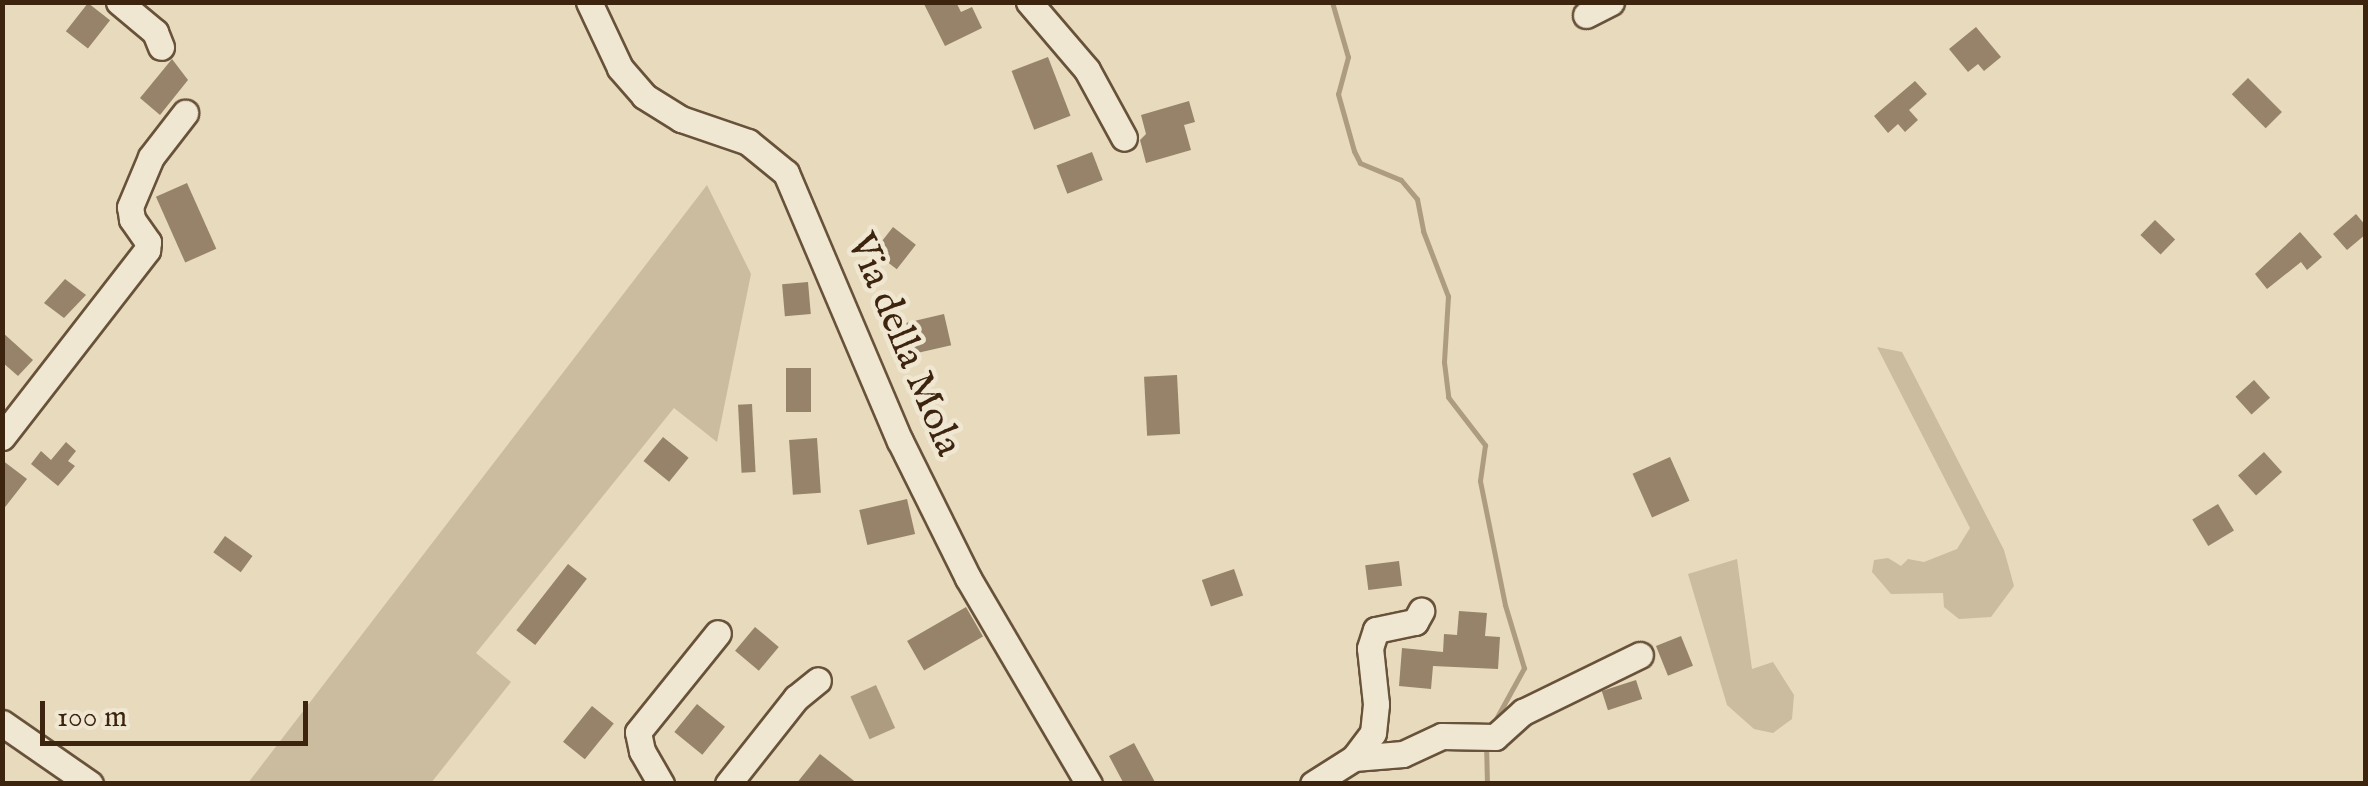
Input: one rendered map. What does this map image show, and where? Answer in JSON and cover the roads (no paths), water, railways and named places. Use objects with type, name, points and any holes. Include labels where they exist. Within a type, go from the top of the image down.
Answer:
[{"type":"street","points":[[119,2],[156,32],[161,48]]},
{"type":"street","name":"Via della Mola","points":[[589,2],[624,75],[644,96],[673,115],[748,142],[786,174],[820,246],[886,412],[924,489],[976,592],[1089,784]]},
{"type":"street","points":[[1029,2],[1086,70],[1124,138]]},
{"type":"street","points":[[1586,14],[1611,2]]},
{"type":"street","points":[[2,437],[148,250],[148,242],[130,217],[130,208],[151,157],[185,113]]},
{"type":"street","points":[[1313,784],[1354,758],[1374,733],[1372,637],[1385,626],[1415,622],[1421,612]]},
{"type":"street","points":[[660,784],[642,751],[638,732],[718,634]]},
{"type":"street","points":[[1354,758],[1404,754],[1442,736],[1488,737],[1523,712],[1640,655]]},
{"type":"street","points":[[728,784],[796,698],[818,680]]},
{"type":"street","points":[[2,724],[90,784]]},
{"type":"waterway","points":[[1332,2],[1348,57],[1338,94],[1354,151],[1360,163],[1401,180],[1417,199],[1423,231],[1448,296],[1444,362],[1448,397],[1485,445],[1480,481],[1505,605],[1524,668],[1496,719]]},
{"type":"waterway","points":[[1486,743],[1487,784]]}]
